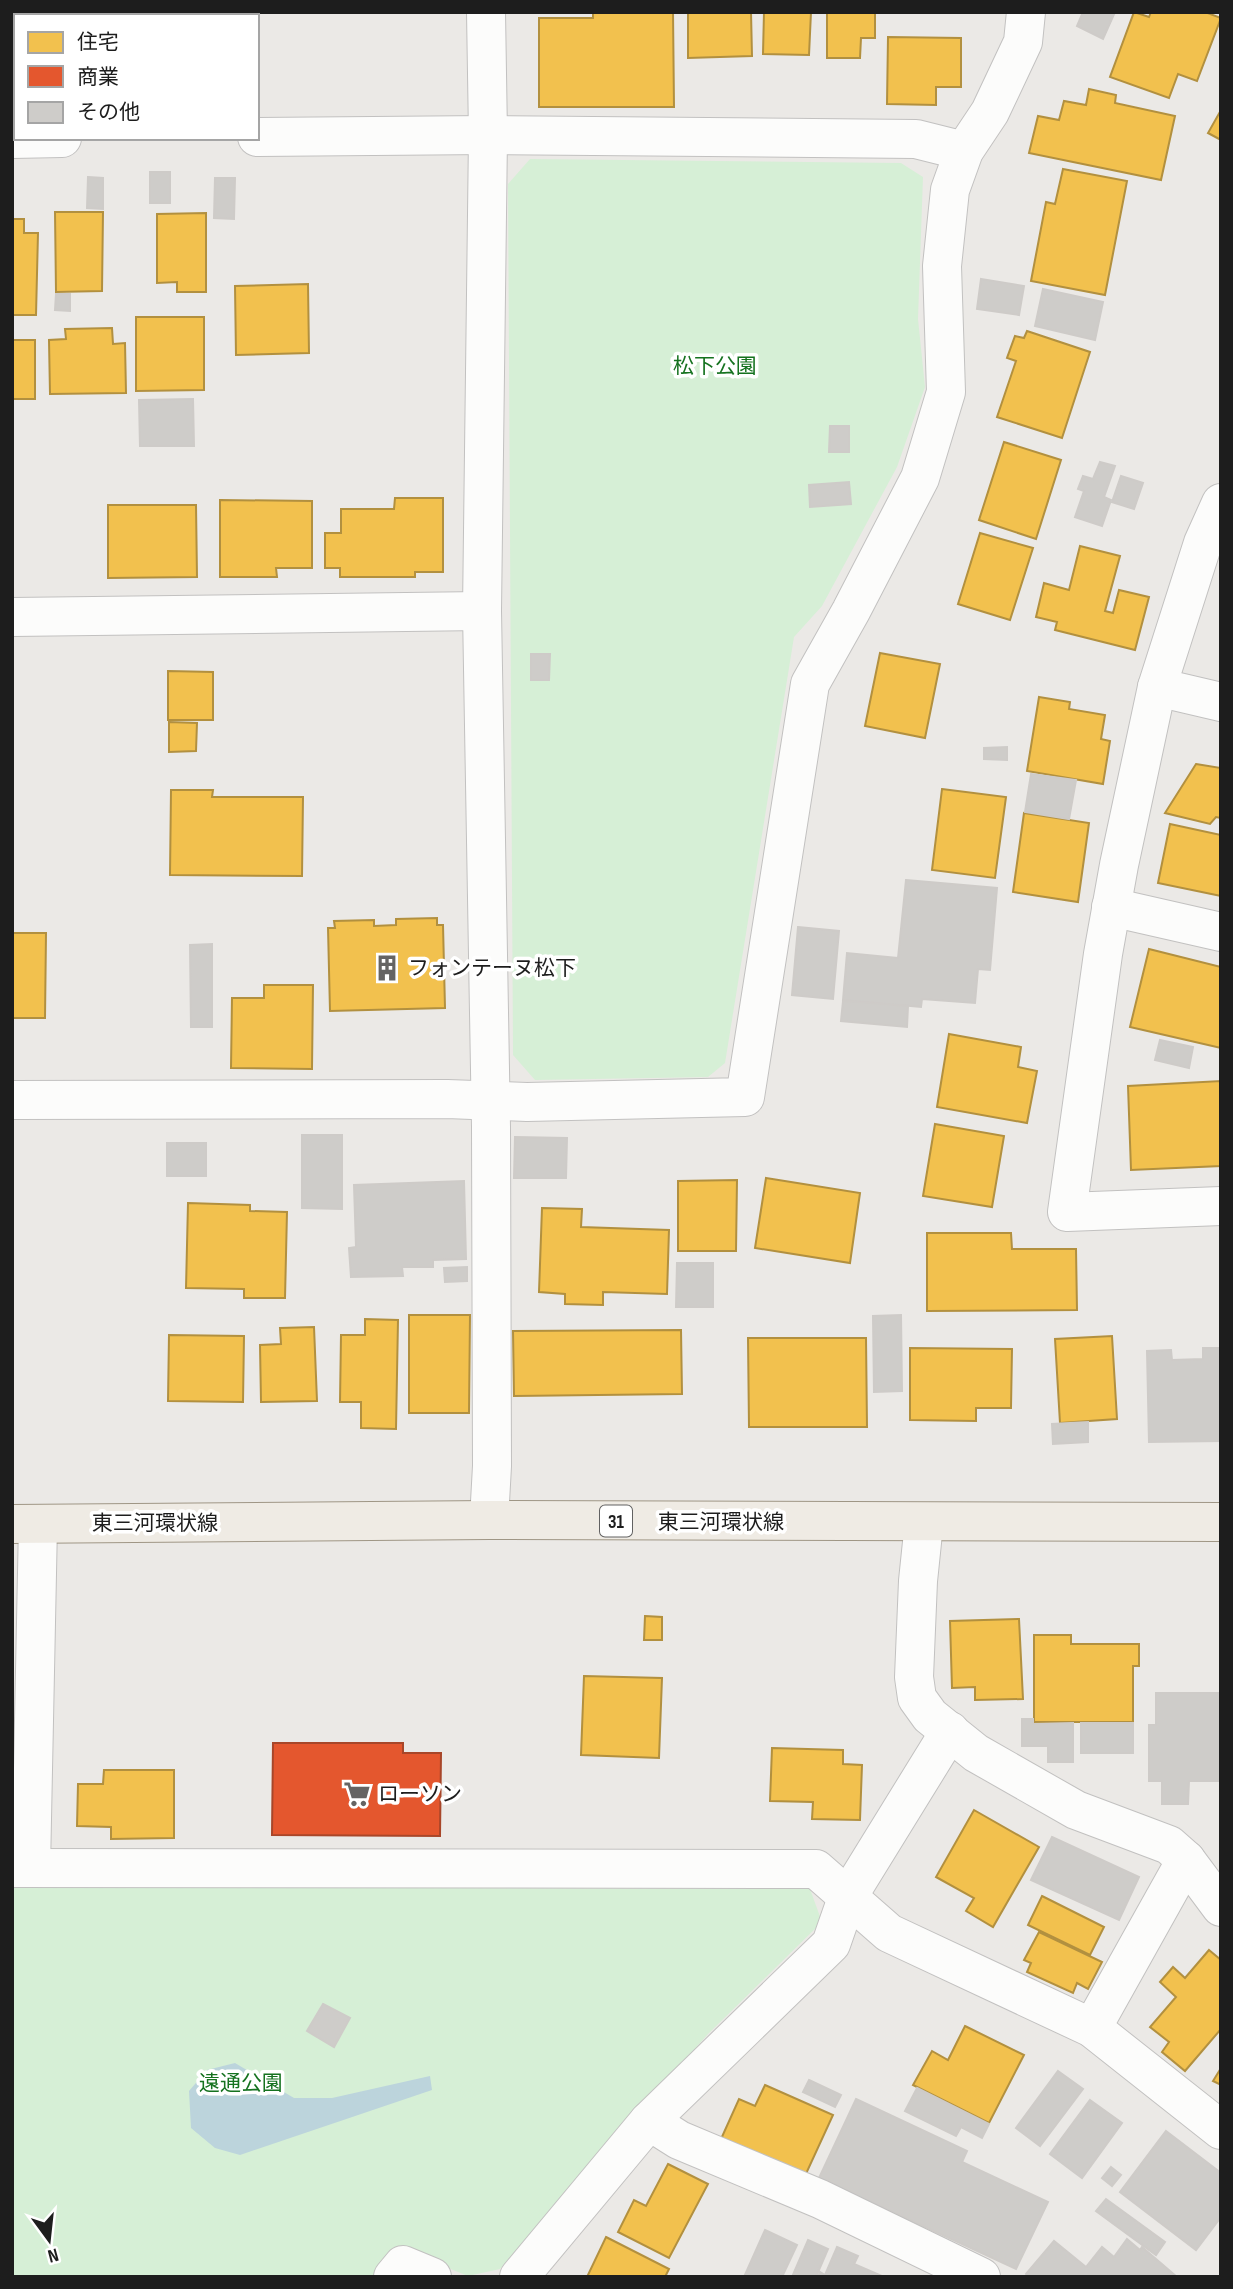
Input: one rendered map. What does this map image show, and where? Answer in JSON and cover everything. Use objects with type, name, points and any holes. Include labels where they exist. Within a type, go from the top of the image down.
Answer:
[{"type":"main road","name":"東三河環状線","points":[[25,1524],[489,1520],[1221,1522]]},
{"type":"street","points":[[486,12],[488,135],[481,611],[490,1100],[492,1466],[489,1520]]},
{"type":"street","points":[[12,1100],[527,1102],[744,1097],[810,684],[920,478],[946,392],[942,266],[950,190],[964,151],[990,112],[1023,42],[1026,12]]},
{"type":"street","points":[[259,137],[488,135],[916,139],[964,151]]},
{"type":"street","points":[[1221,503],[1203,543],[1157,687],[1111,907],[1067,1212],[1221,1206]]},
{"type":"street","points":[[12,617],[481,611]]},
{"type":"street","points":[[1157,687],[1221,702]]},
{"type":"street","points":[[1111,907],[1221,932]]},
{"type":"street","points":[[924,1523],[918,1581],[914,1677],[917,1698],[930,1716],[976,1753],[1076,1810],[1169,1845],[1186,1860],[1221,1907]]},
{"type":"street","points":[[25,1524],[22,1868],[816,1869],[889,1933],[1092,2028],[1221,2130]]},
{"type":"street","points":[[519,2277],[649,2121],[831,1944],[847,1898],[950,1731]]},
{"type":"street","points":[[1092,2028],[1186,1860]]},
{"type":"street","points":[[649,2121],[680,2140],[820,2199],[981,2277]]},
{"type":"street","points":[[393,2277],[403,2265],[432,2277]]},
{"type":"green space","name":"松下公園","points":[[530,159],[901,163],[923,177],[918,319],[925,387],[897,467],[822,606],[794,637],[725,1063],[708,1077],[535,1080],[513,1055],[508,184]]},
{"type":"green space","name":"遠通公園","points":[[12,1887],[810,1889],[822,1922],[708,2034],[500,2269],[468,2276],[396,2247],[372,2277],[12,2277]]},
{"type":"water","points":[[235,2063],[294,2098],[332,2098],[430,2076],[432,2090],[240,2155],[215,2148],[191,2128],[189,2091],[207,2070]]},
{"type":"building: 住宅","points":[[593,12],[673,12],[674,107],[539,107],[539,18],[593,18]]},
{"type":"building: 住宅","points":[[688,12],[751,12],[752,56],[688,58]]},
{"type":"building: 住宅","points":[[764,12],[811,12],[809,55],[763,54]]},
{"type":"building: 住宅","points":[[827,12],[875,12],[875,38],[861,38],[860,58],[827,58]]},
{"type":"building: 住宅","points":[[1134,12],[1149,17],[1151,12],[1205,12],[1221,18],[1197,81],[1178,74],[1169,98],[1110,77]]},
{"type":"building: 住宅","points":[[888,37],[961,38],[961,87],[936,87],[936,105],[887,104]]},
{"type":"building: 住宅","points":[[1089,89],[1116,95],[1115,103],[1175,116],[1161,180],[1029,153],[1038,116],[1059,120],[1064,101],[1086,105]]},
{"type":"building: 住宅","points":[[1221,110],[1221,140],[1208,133]]},
{"type":"building: 住宅","points":[[1063,169],[1127,181],[1105,295],[1031,281],[1046,202],[1055,204]]},
{"type":"building: 住宅","points":[[55,212],[103,212],[102,291],[56,292]]},
{"type":"building: 住宅","points":[[206,213],[206,292],[177,292],[177,282],[157,283],[157,214]]},
{"type":"building: 住宅","points":[[12,219],[24,219],[24,233],[38,233],[36,315],[12,315]]},
{"type":"building: 住宅","points":[[308,284],[309,353],[236,355],[235,286]]},
{"type":"building: 住宅","points":[[136,317],[204,317],[204,390],[136,391]]},
{"type":"building: 住宅","points":[[112,328],[113,344],[125,343],[126,393],[50,394],[49,340],[66,339],[65,329]]},
{"type":"building: 住宅","points":[[1027,331],[1090,352],[1062,438],[997,417],[1016,361],[1007,358],[1015,336],[1024,338]]},
{"type":"building: 住宅","points":[[12,340],[35,340],[35,399],[12,399]]},
{"type":"building: 住宅","points":[[1004,442],[1061,460],[1036,539],[979,520]]},
{"type":"building: 住宅","points":[[395,498],[443,498],[443,572],[415,572],[415,577],[340,577],[340,568],[325,568],[325,533],[341,533],[341,509],[394,509]]},
{"type":"building: 住宅","points":[[220,500],[312,501],[312,568],[276,568],[277,577],[220,577]]},
{"type":"building: 住宅","points":[[108,505],[196,505],[197,577],[108,578]]},
{"type":"building: 住宅","points":[[980,533],[1033,548],[1010,620],[958,604]]},
{"type":"building: 住宅","points":[[1080,546],[1120,556],[1105,611],[1113,613],[1119,590],[1149,597],[1135,650],[1055,630],[1057,622],[1036,617],[1044,583],[1069,590]]},
{"type":"building: 住宅","points":[[880,653],[940,664],[925,738],[865,726]]},
{"type":"building: 住宅","points":[[168,671],[213,672],[213,720],[168,720]]},
{"type":"building: 住宅","points":[[1039,697],[1070,702],[1069,709],[1105,715],[1101,739],[1110,741],[1103,784],[1027,771]]},
{"type":"building: 住宅","points":[[169,722],[197,723],[196,751],[169,752]]},
{"type":"building: 住宅","points":[[1196,764],[1221,768],[1221,818],[1216,817],[1210,824],[1165,813]]},
{"type":"building: 住宅","points":[[942,789],[1006,797],[995,878],[932,870]]},
{"type":"building: 住宅","points":[[171,790],[213,790],[212,797],[303,797],[302,876],[170,875]]},
{"type":"building: 住宅","points":[[1024,813],[1089,823],[1078,902],[1013,892]]},
{"type":"building: 住宅","points":[[1170,824],[1221,835],[1221,896],[1158,883]]},
{"type":"building: 住宅","name":"フォンテーヌ松下","points":[[437,918],[437,925],[443,925],[445,1008],[330,1011],[328,928],[335,928],[334,921],[374,920],[374,926],[396,925],[396,919]]},
{"type":"building: 住宅","points":[[12,933],[46,933],[45,1018],[12,1018]]},
{"type":"building: 住宅","points":[[1149,949],[1221,967],[1221,1048],[1130,1027]]},
{"type":"building: 住宅","points":[[264,985],[313,985],[312,1069],[231,1068],[232,998],[264,998]]},
{"type":"building: 住宅","points":[[949,1034],[1021,1047],[1018,1067],[1037,1071],[1027,1123],[937,1107]]},
{"type":"building: 住宅","points":[[1221,1081],[1221,1166],[1131,1170],[1128,1086]]},
{"type":"building: 住宅","points":[[935,1124],[1004,1136],[992,1207],[923,1196]]},
{"type":"building: 住宅","points":[[766,1178],[860,1193],[850,1263],[755,1248]]},
{"type":"building: 住宅","points":[[737,1180],[736,1251],[678,1251],[678,1181]]},
{"type":"building: 住宅","points":[[188,1203],[250,1205],[250,1211],[287,1212],[285,1298],[244,1298],[244,1289],[186,1288]]},
{"type":"building: 住宅","points":[[542,1208],[582,1209],[581,1227],[669,1230],[667,1294],[603,1292],[603,1305],[565,1304],[565,1294],[539,1292]]},
{"type":"building: 住宅","points":[[927,1233],[1011,1233],[1012,1249],[1076,1249],[1077,1310],[927,1311]]},
{"type":"building: 住宅","points":[[409,1315],[470,1315],[469,1413],[409,1413]]},
{"type":"building: 住宅","points":[[365,1319],[398,1320],[396,1429],[361,1428],[361,1402],[340,1402],[341,1335],[365,1335]]},
{"type":"building: 住宅","points":[[314,1327],[317,1401],[261,1402],[260,1345],[281,1344],[280,1328]]},
{"type":"building: 住宅","points":[[681,1330],[682,1394],[514,1396],[513,1331]]},
{"type":"building: 住宅","points":[[169,1335],[244,1336],[243,1402],[168,1401]]},
{"type":"building: 住宅","points":[[1112,1336],[1117,1419],[1060,1423],[1055,1339]]},
{"type":"building: 住宅","points":[[748,1338],[866,1338],[867,1427],[749,1427]]},
{"type":"building: 住宅","points":[[910,1348],[1012,1349],[1011,1408],[976,1408],[976,1421],[910,1420]]},
{"type":"building: 住宅","points":[[645,1616],[662,1617],[662,1640],[644,1640]]},
{"type":"building: 住宅","points":[[1019,1619],[1023,1699],[975,1700],[975,1687],[952,1688],[950,1621]]},
{"type":"building: 住宅","points":[[1034,1635],[1071,1635],[1071,1644],[1139,1644],[1139,1666],[1133,1666],[1133,1722],[1034,1722]]},
{"type":"building: 住宅","points":[[584,1676],[662,1678],[659,1758],[581,1755]]},
{"type":"building: 住宅","points":[[772,1748],[843,1750],[843,1764],[862,1765],[860,1820],[812,1819],[813,1802],[770,1801]]},
{"type":"building: 住宅","points":[[104,1770],[174,1770],[174,1838],[111,1839],[111,1827],[77,1826],[78,1784],[103,1784]]},
{"type":"building: 住宅","points":[[974,1810],[1039,1847],[993,1927],[966,1911],[974,1898],[936,1877]]},
{"type":"building: 住宅","points":[[1042,1896],[1104,1927],[1090,1955],[1028,1925]]},
{"type":"building: 住宅","points":[[1039,1932],[1102,1962],[1088,1989],[1077,1983],[1073,1993],[1027,1972],[1031,1963],[1024,1960]]},
{"type":"building: 住宅","points":[[1209,1950],[1221,1960],[1221,2029],[1185,2071],[1162,2052],[1169,2042],[1150,2027],[1176,1997],[1160,1982],[1173,1967],[1185,1978]]},
{"type":"building: 住宅","points":[[965,2026],[1024,2055],[989,2123],[913,2085],[932,2051],[948,2060]]},
{"type":"building: 住宅","points":[[1221,2068],[1221,2085],[1213,2081]]},
{"type":"building: 住宅","points":[[765,2085],[833,2115],[805,2176],[721,2139],[739,2099],[755,2106]]},
{"type":"building: 住宅","points":[[668,2164],[708,2184],[669,2258],[618,2232],[634,2200],[646,2206]]},
{"type":"building: 住宅","points":[[606,2237],[669,2269],[665,2277],[587,2277]]},
{"type":"building: 商業","name":"ローソン","points":[[273,1743],[403,1743],[403,1753],[441,1753],[440,1836],[272,1835]]},
{"type":"building: その他","points":[[1083,12],[1115,12],[1103,39],[1077,26]]},
{"type":"building: その他","points":[[150,172],[170,172],[170,203],[150,203]]},
{"type":"building: その他","points":[[88,177],[103,178],[103,209],[87,208]]},
{"type":"building: その他","points":[[215,178],[235,178],[234,219],[214,218]]},
{"type":"building: その他","points":[[981,279],[1024,286],[1019,315],[977,309]]},
{"type":"building: その他","points":[[1043,289],[1103,302],[1095,340],[1035,326]]},
{"type":"building: その他","points":[[56,294],[70,294],[70,311],[55,310]]},
{"type":"building: その他","points":[[193,399],[194,446],[140,446],[139,400]]},
{"type":"building: その他","points":[[830,426],[849,426],[849,452],[829,452]]},
{"type":"building: その他","points":[[1100,462],[1115,466],[1104,497],[1111,500],[1102,526],[1075,517],[1084,491],[1078,489],[1083,476],[1093,479]]},
{"type":"building: その他","points":[[1121,476],[1143,483],[1134,509],[1112,502]]},
{"type":"building: その他","points":[[849,482],[851,504],[810,507],[809,485]]},
{"type":"building: その他","points":[[531,654],[550,654],[549,680],[531,680]]},
{"type":"building: その他","points":[[1007,747],[1007,760],[984,759],[984,748]]},
{"type":"building: その他","points":[[1031,774],[1076,780],[1069,819],[1025,812]]},
{"type":"building: その他","points":[[906,880],[997,888],[990,970],[978,969],[975,1003],[922,999],[921,1007],[843,1000],[847,953],[898,958]]},
{"type":"building: その他","points":[[798,927],[839,931],[833,999],[792,995]]},
{"type":"building: その他","points":[[212,944],[212,1027],[191,1027],[190,945]]},
{"type":"building: その他","points":[[843,1001],[908,1006],[907,1027],[841,1021]]},
{"type":"building: その他","points":[[1160,1040],[1193,1047],[1189,1068],[1155,1060]]},
{"type":"building: その他","points":[[302,1135],[342,1135],[342,1209],[302,1208]]},
{"type":"building: その他","points":[[515,1137],[567,1138],[566,1178],[514,1178]]},
{"type":"building: その他","points":[[167,1143],[206,1143],[206,1176],[167,1176]]},
{"type":"building: その他","points":[[464,1181],[466,1259],[433,1260],[433,1267],[402,1267],[403,1276],[351,1277],[349,1248],[356,1247],[354,1185]]},
{"type":"building: その他","points":[[677,1263],[713,1263],[713,1307],[676,1307]]},
{"type":"building: その他","points":[[467,1267],[467,1281],[445,1282],[444,1268]]},
{"type":"building: その他","points":[[901,1315],[902,1391],[874,1392],[873,1316]]},
{"type":"building: その他","points":[[1203,1348],[1221,1348],[1221,1441],[1149,1442],[1147,1351],[1171,1350],[1172,1360],[1203,1359]]},
{"type":"building: その他","points":[[1088,1422],[1088,1442],[1053,1444],[1052,1424]]},
{"type":"building: その他","points":[[1156,1693],[1221,1693],[1221,1781],[1189,1781],[1188,1804],[1162,1804],[1162,1781],[1149,1781],[1149,1725],[1156,1725]]},
{"type":"building: その他","points":[[1022,1719],[1033,1719],[1033,1724],[1073,1723],[1073,1762],[1048,1762],[1048,1746],[1022,1746]]},
{"type":"building: その他","points":[[1081,1723],[1133,1723],[1133,1753],[1081,1753]]},
{"type":"building: その他","points":[[1052,1837],[1139,1877],[1119,1920],[1031,1880]]},
{"type":"building: その他","points":[[323,2004],[350,2018],[334,2047],[307,2031]]},
{"type":"building: その他","points":[[1058,2071],[1083,2089],[1040,2146],[1016,2128]]},
{"type":"building: その他","points":[[809,2080],[841,2095],[835,2107],[803,2092]]},
{"type":"building: その他","points":[[917,2088],[989,2124],[982,2138],[961,2127],[956,2136],[905,2111]]},
{"type":"building: その他","points":[[856,2099],[967,2151],[962,2162],[1048,2202],[1016,2269],[819,2178]]},
{"type":"building: その他","points":[[1090,2100],[1122,2123],[1082,2178],[1050,2154]]},
{"type":"building: その他","points":[[1166,2131],[1221,2173],[1221,2217],[1196,2250],[1120,2192]]},
{"type":"building: その他","points":[[1111,2167],[1121,2175],[1112,2186],[1102,2178]]},
{"type":"building: その他","points":[[1106,2199],[1165,2242],[1156,2255],[1096,2211]]},
{"type":"building: その他","points":[[765,2230],[797,2245],[782,2277],[744,2277]]},
{"type":"building: その他","points":[[1127,2239],[1140,2250],[1142,2247],[1177,2277],[1029,2277],[1026,2274],[1054,2241],[1086,2267],[1102,2247],[1114,2257]]},
{"type":"building: その他","points":[[808,2240],[828,2249],[816,2277],[792,2277]]},
{"type":"building: その他","points":[[837,2247],[858,2256],[854,2264],[884,2277],[818,2277],[820,2272],[825,2275]]},
{"type":"place","name":"フォンテーヌ松下","points":[[387,968]]},
{"type":"place","name":"ローソン","points":[[357,1794]]}]
